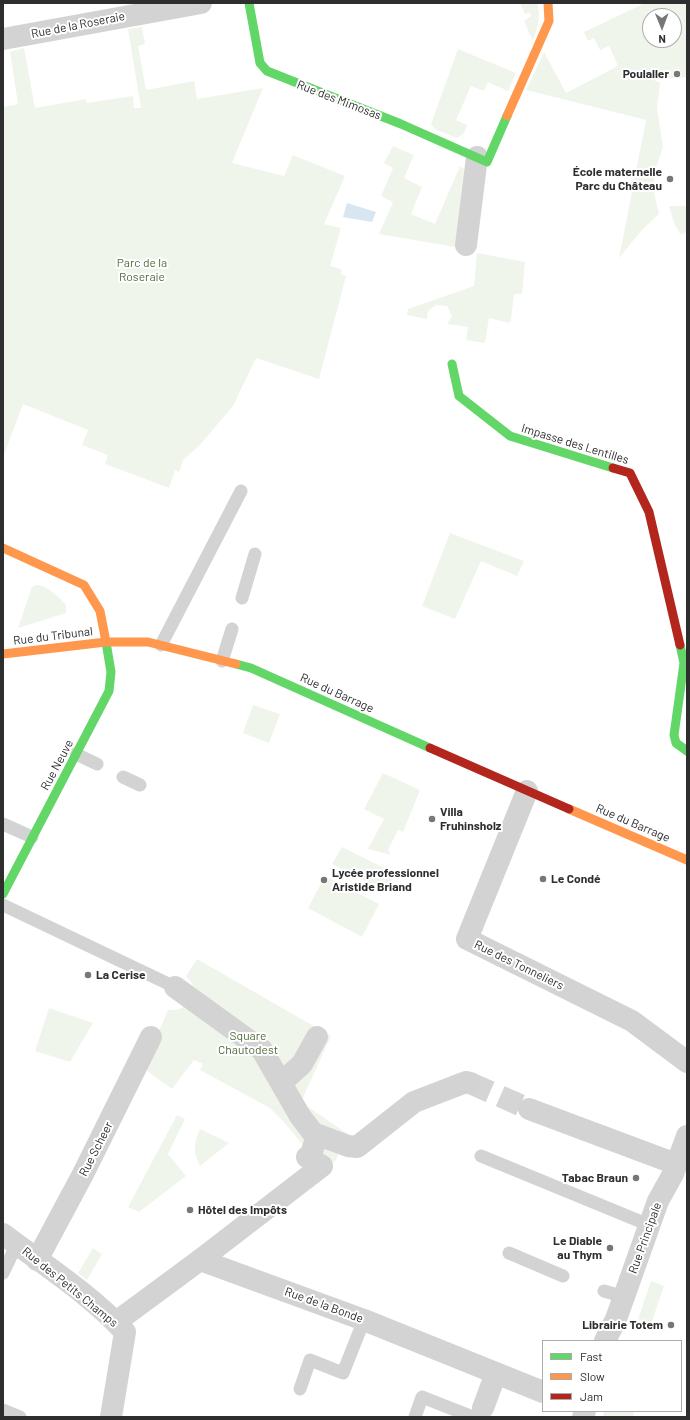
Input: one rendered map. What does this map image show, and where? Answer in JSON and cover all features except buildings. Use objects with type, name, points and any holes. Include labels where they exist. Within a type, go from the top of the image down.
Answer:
[{"type":"street","name":"Rue de la Roseraie","points":[[3,39],[176,5],[201,3]]},
{"type":"street","name":"Rue des Mimosas","points":[[249,3],[260,63],[267,71],[401,124],[477,157]]},
{"type":"street","points":[[466,245],[477,157],[487,162],[549,21],[548,3]]},
{"type":"street","name":"Impasse des Lentilles","points":[[452,364],[459,396],[510,436],[630,473],[650,512],[684,663],[674,735],[676,743],[687,751]]},
{"type":"street","points":[[3,548],[84,585],[100,610],[106,642]]},
{"type":"street","name":"Rue du Barrage","points":[[106,642],[148,642],[251,668],[527,791],[687,860]]},
{"type":"street","name":"Rue du Tribunal","points":[[3,654],[106,642]]},
{"type":"street","name":"Rue Neuve","points":[[3,894],[109,691],[111,672],[106,642]]},
{"type":"street","name":"Rue des Tonneliers","points":[[527,791],[467,939],[632,1021],[687,1062]]},
{"type":"street","points":[[175,987],[262,1050],[300,1116],[317,1135],[348,1146],[357,1147],[414,1102],[466,1082],[470,1084]]},
{"type":"street","name":"Rue Scheer","points":[[38,1260],[84,1174],[151,1037]]},
{"type":"street","points":[[281,1083],[302,1064],[317,1037]]},
{"type":"street","points":[[529,1109],[676,1164]]},
{"type":"street","points":[[116,1322],[200,1260],[322,1166],[307,1157],[311,1155],[317,1135]]},
{"type":"street","name":"Rue Principale","points":[[606,1340],[616,1319],[658,1202],[673,1174],[687,1136]]},
{"type":"street","name":"Rue des Petits Champs","points":[[10,1239],[76,1289],[116,1322],[125,1332],[111,1417]]},
{"type":"street","name":"Rue de la Bonde","points":[[200,1260],[364,1320],[542,1392]]},
{"type":"street","points":[[478,1414],[496,1373]]},
{"type":"lane","points":[[162,646],[241,491]]},
{"type":"lane","points":[[242,598],[255,554]]},
{"type":"lane","points":[[222,661],[232,630]]},
{"type":"lane","points":[[76,754],[97,764]]},
{"type":"lane","points":[[123,776],[140,785]]},
{"type":"lane","points":[[3,824],[32,837]]},
{"type":"lane","points":[[3,905],[175,987]]},
{"type":"lane","points":[[480,1156],[649,1225]]},
{"type":"lane","points":[[3,1273],[10,1239]]},
{"type":"lane","points":[[509,1253],[563,1276]]},
{"type":"lane","points":[[604,1291],[624,1297]]},
{"type":"lane","points":[[300,1388],[310,1360],[343,1373],[364,1320]]},
{"type":"lane","points":[[415,1417],[422,1397],[478,1414]]},
{"type":"lane","points":[[3,1410],[20,1417]]},
{"type":"green space","points":[[520,3],[537,3],[539,18],[533,41],[524,21],[531,16],[529,12],[525,14]]},
{"type":"green space","points":[[645,3],[687,3],[687,77],[654,80],[660,83],[657,108],[663,147],[655,170],[653,188],[659,214],[641,231],[619,258],[646,120],[526,90],[544,52],[566,93],[618,66],[609,46],[600,50],[594,38],[588,41],[584,32]]},
{"type":"green space","name":"Parc de la Roseraie","points":[[142,27],[145,44],[138,46],[146,90],[194,81],[197,99],[263,88],[232,163],[284,176],[293,155],[345,176],[324,224],[341,228],[330,266],[341,269],[341,274],[346,276],[319,379],[256,358],[233,406],[199,446],[183,460],[179,472],[175,470],[169,488],[105,464],[108,455],[82,445],[88,430],[23,404],[3,457],[3,107],[18,104],[10,52],[24,48],[35,108],[86,99],[86,103],[133,96],[134,108],[141,108],[128,29]]},
{"type":"green space","points":[[458,49],[516,73],[508,91],[488,82],[484,91],[471,86],[456,120],[467,125],[464,133],[457,138],[435,129],[431,124]]},
{"type":"green space","points":[[393,146],[414,155],[404,178],[422,187],[411,214],[435,224],[460,166],[464,169],[455,247],[379,234],[393,202],[381,196],[393,168],[384,163]]},
{"type":"green space","points":[[669,206],[687,206],[687,233],[680,234],[674,223]]},
{"type":"green space","points":[[477,253],[525,262],[522,294],[514,294],[511,320],[509,323],[489,318],[485,343],[466,340],[468,327],[447,324],[452,316],[447,306],[436,305],[428,311],[427,319],[407,315],[408,309],[474,286]]},
{"type":"green space","points":[[450,533],[524,561],[517,576],[481,561],[455,619],[422,606]]},
{"type":"green space","points":[[36,585],[49,589],[56,595],[66,605],[66,613],[18,628],[32,587]]},
{"type":"green space","points":[[253,705],[280,714],[269,743],[243,733]]},
{"type":"green space","points":[[383,773],[420,790],[403,832],[398,830],[388,850],[391,855],[368,849],[384,819],[364,809]]},
{"type":"green space","points":[[342,847],[396,874],[386,892],[332,864]]},
{"type":"green space","points":[[325,876],[379,904],[362,937],[308,908]]},
{"type":"green space","name":"Square Chautodest","points":[[197,959],[331,1036],[301,1102],[352,1137],[339,1152],[336,1160],[331,1164],[311,1155],[283,1121],[270,1108],[200,1070],[203,1064],[194,1060],[172,1089],[143,1068],[168,1010],[182,1008],[190,999],[194,989],[186,976]]},
{"type":"green space","points":[[49,1008],[93,1023],[70,1062],[35,1051]]},
{"type":"green space","points":[[177,1115],[185,1119],[168,1154],[186,1176],[139,1212],[128,1207]]},
{"type":"green space","points":[[200,1129],[229,1143],[200,1166],[195,1152],[195,1144]]},
{"type":"green space","points":[[93,1248],[102,1254],[87,1280],[78,1273]]},
{"type":"green space","points":[[651,1281],[664,1286],[651,1324],[638,1319]]},
{"type":"green space","points":[[604,1412],[634,1413],[633,1417],[603,1417]]},
{"type":"shaded area","points":[[347,203],[376,212],[372,222],[343,217]]},
{"type":"tunnel","points":[[470,1083],[529,1109]]},
{"type":"traffic: fast","points":[[249,3],[260,63],[267,71],[401,124],[487,162],[507,116]]},
{"type":"traffic: fast","points":[[452,364],[459,396],[510,436],[613,468]]},
{"type":"traffic: fast","points":[[3,894],[109,691],[111,672],[106,642]]},
{"type":"traffic: fast","points":[[680,645],[684,663],[674,735],[676,743],[687,751]]},
{"type":"traffic: fast","points":[[236,664],[251,668],[430,748]]},
{"type":"traffic: slow","points":[[507,116],[549,21],[548,3]]},
{"type":"traffic: slow","points":[[3,548],[84,585],[100,611],[106,642]]},
{"type":"traffic: slow","points":[[3,654],[106,642],[148,642],[236,664]]},
{"type":"traffic: slow","points":[[569,809],[687,860]]},
{"type":"traffic: jam","points":[[613,468],[630,473],[649,512],[680,645]]},
{"type":"traffic: jam","points":[[430,748],[569,809]]},
{"type":"place","name":"Poulaller","points":[[677,74]]},
{"type":"place","name":"École maternelle Parc du Château","points":[[670,179]]},
{"type":"place","name":"Villa Fruhinsholz","points":[[432,819]]},
{"type":"place","name":"Le Condé","points":[[543,879]]},
{"type":"place","name":"Lycée professionnel Aristide Briand","points":[[324,880]]},
{"type":"place","name":"La Cerise","points":[[88,975]]},
{"type":"place","name":"Tabac Braun","points":[[636,1178]]},
{"type":"place","name":"Hôtel des Impôts","points":[[190,1210]]},
{"type":"place","name":"Le Diable au Thym","points":[[610,1248]]},
{"type":"place","name":"Librairie Totem","points":[[671,1325]]}]
